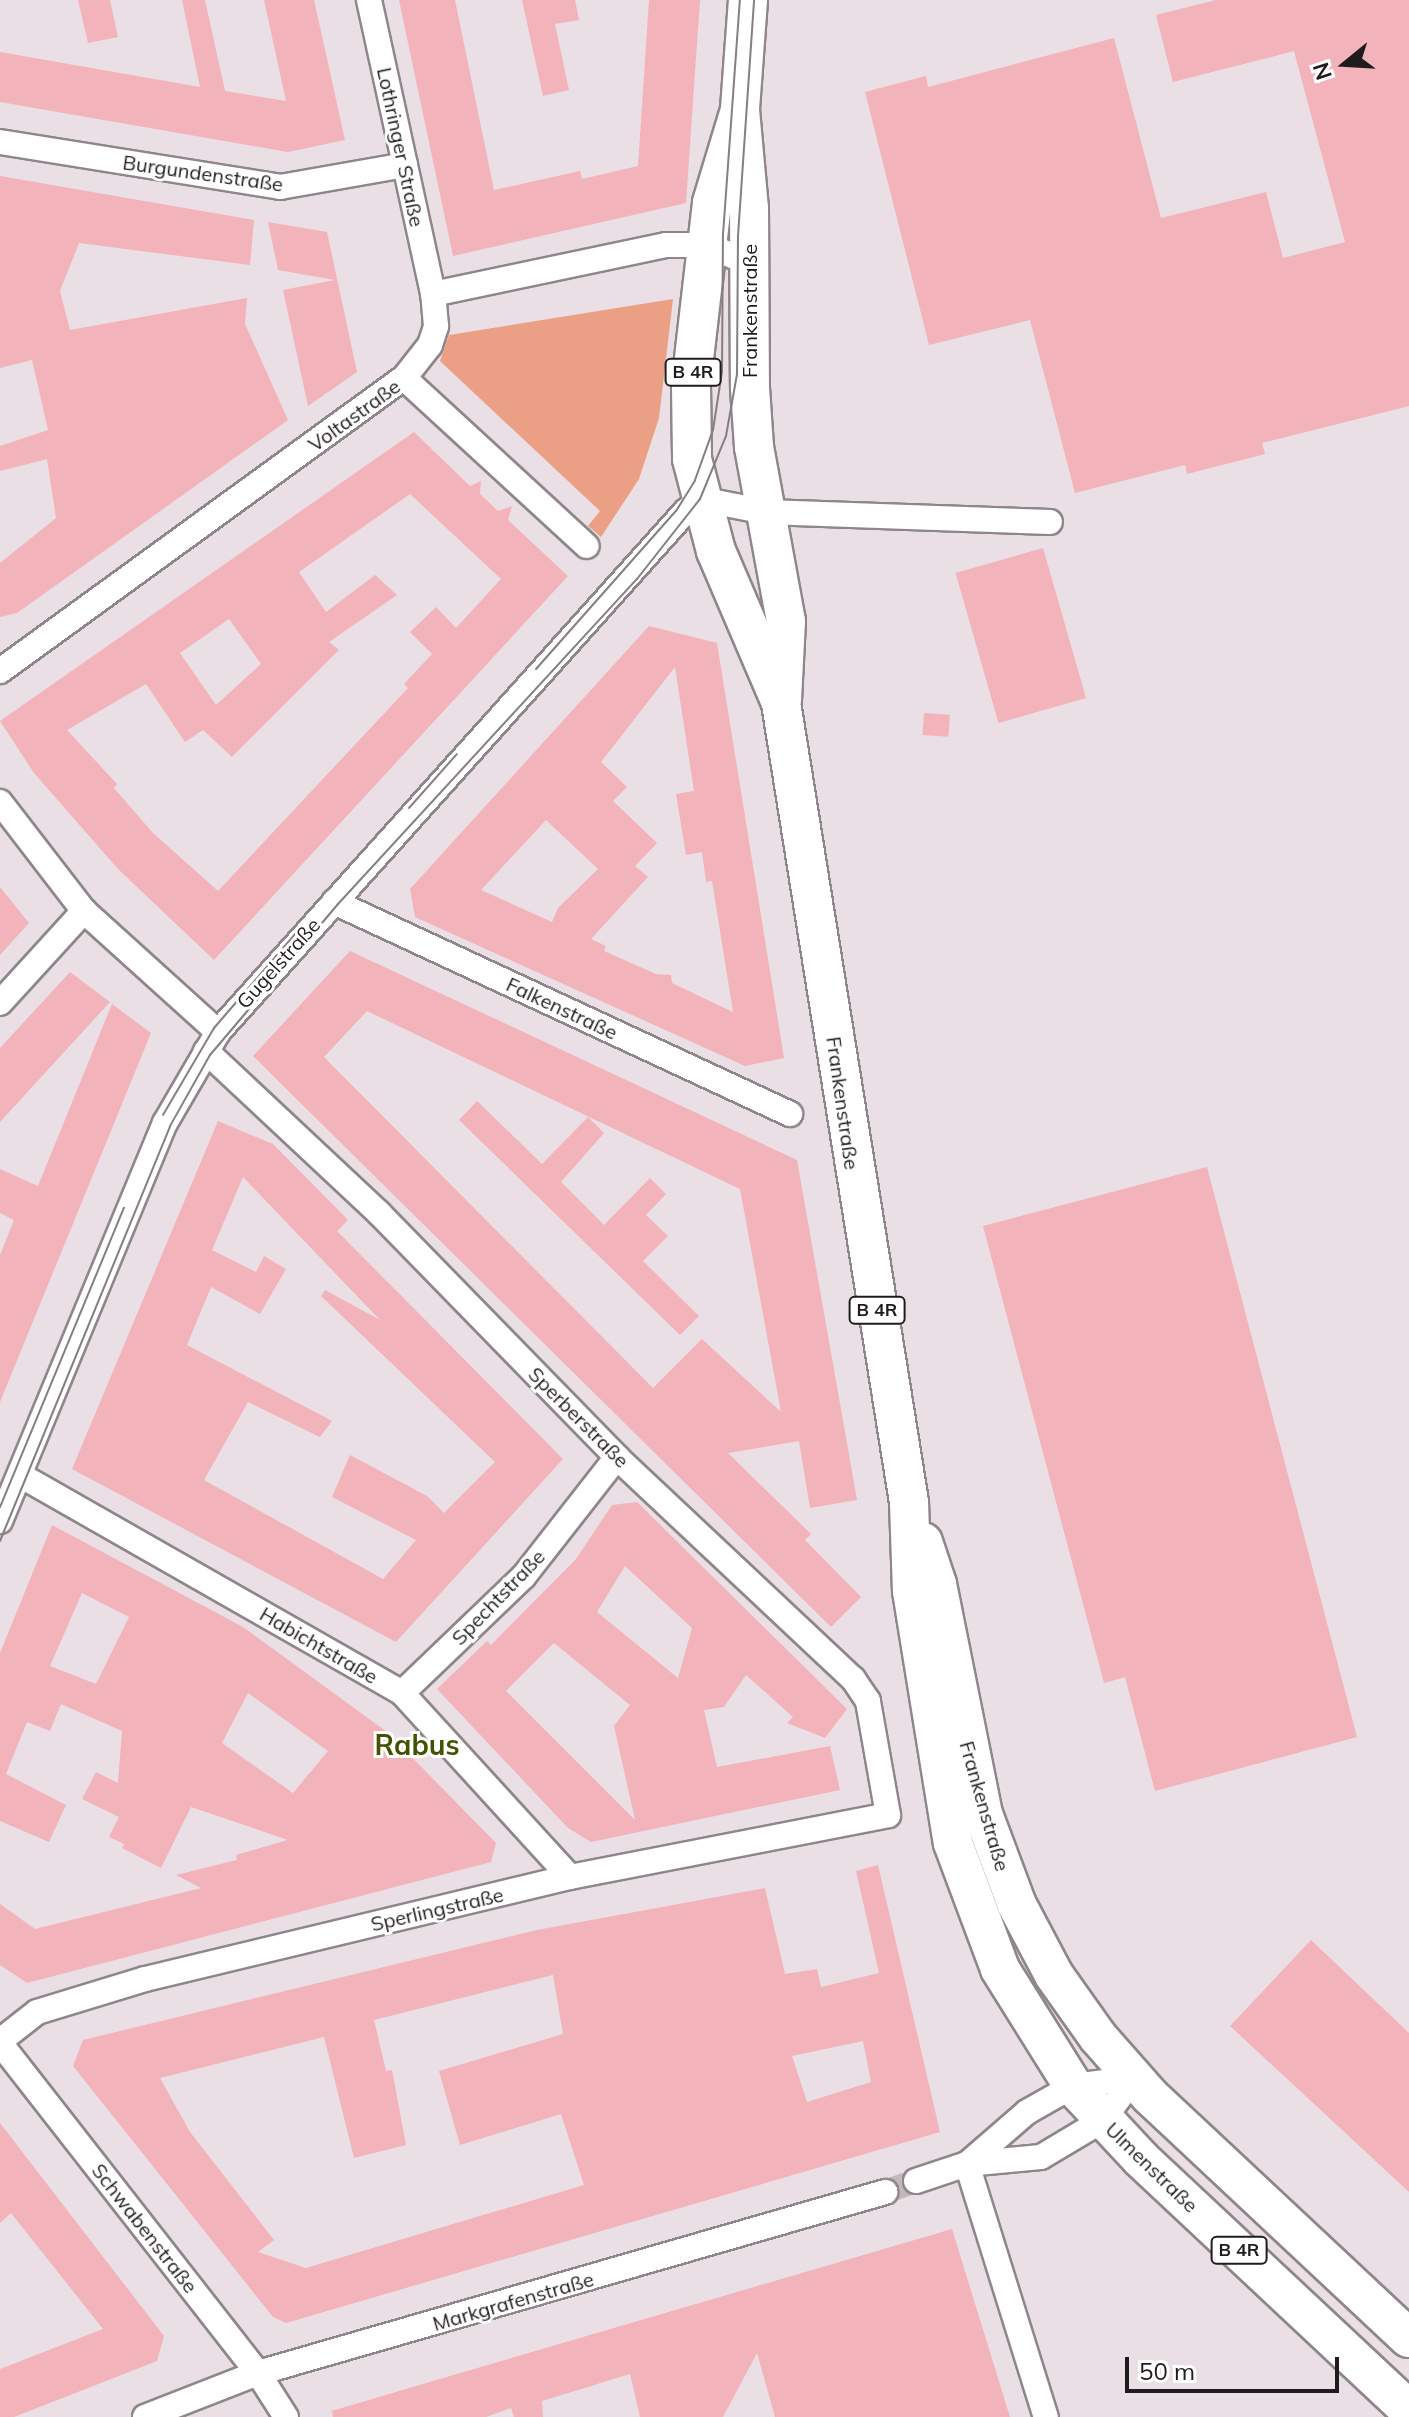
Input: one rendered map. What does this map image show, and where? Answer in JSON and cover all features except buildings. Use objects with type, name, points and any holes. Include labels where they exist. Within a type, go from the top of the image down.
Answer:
[{"type":"main road","name":"Frankenstraße","points":[[748,0],[740,110],[749,208],[751,418],[788,646],[781,703]]},
{"type":"main road","name":"Frankenstraße","points":[[740,110],[712,203],[690,405],[700,499],[738,607],[781,703],[909,1502],[912,1591],[953,1843],[1000,1969],[1073,2086]]},
{"type":"main road","name":"Frankenstraße","points":[[909,1502],[937,1584],[983,1814],[1009,1886],[1054,1975],[1134,2078]]},
{"type":"main road","name":"B 4R","points":[[1134,2078],[1409,2338]]},
{"type":"main road","name":"Ulmenstraße","points":[[1073,2086],[1103,2120],[1409,2410]]},
{"type":"street","name":"Lothringer Straße","points":[[369,0],[433,294]]},
{"type":"street","name":"Burgundenstraße","points":[[0,142],[280,187],[405,165]]},
{"type":"street","points":[[433,294],[666,245],[708,245],[748,263]]},
{"type":"street","name":"Voltastraße","points":[[0,671],[404,378],[430,345],[436,326],[433,294]]},
{"type":"street","points":[[404,378],[587,546]]},
{"type":"street","points":[[700,499],[766,512],[1050,522]]},
{"type":"street","name":"Gugelstraße","points":[[0,1521],[165,1123],[212,1042],[334,902],[700,499]]},
{"type":"street","name":"Sperberstraße","points":[[0,802],[84,911],[617,1457],[853,1679],[868,1701],[888,1815]]},
{"type":"street","name":"Falkenstraße","points":[[334,902],[790,1114]]},
{"type":"street","points":[[0,1003],[84,911]]},
{"type":"street","name":"Spechtstraße","points":[[402,1693],[524,1576],[617,1457]]},
{"type":"street","name":"Habichtstraße","points":[[20,1475],[402,1693],[570,1877]]},
{"type":"street","name":"Sperlingstraße","points":[[0,2042],[37,2012],[145,1979],[570,1877],[888,1815]]},
{"type":"street","name":"Schwabenstraße","points":[[0,2042],[258,2373],[286,2417]]},
{"type":"street","points":[[967,2164],[1027,2112],[1073,2086],[1134,2078]]},
{"type":"street","points":[[916,2181],[967,2164],[1041,2157],[1103,2120],[1134,2078]]},
{"type":"street","points":[[967,2164],[1046,2417]]},
{"type":"street","name":"Markgrafenstraße","points":[[145,2417],[258,2373],[885,2192]]},
{"type":"shaded area","points":[[673,299],[659,418],[639,479],[601,537],[588,526],[600,511],[440,361],[449,335]]},
{"type":"tunnel","points":[[885,2192],[916,2181]]},
{"type":"tram line","points":[[536,669],[676,511],[695,480],[713,430],[722,372],[723,235],[740,0]]},
{"type":"tram line","points":[[0,1541],[170,1126],[210,1055],[338,904],[637,579],[700,499],[726,436],[737,374],[738,236],[754,0]]},
{"type":"tram line","points":[[409,808],[457,754]]},
{"type":"tram line","points":[[163,1115],[214,1028],[297,932]]},
{"type":"tram line","points":[[0,1507],[124,1208]]},
{"type":"district","name":"Rabus","points":[[417,1745]]}]
